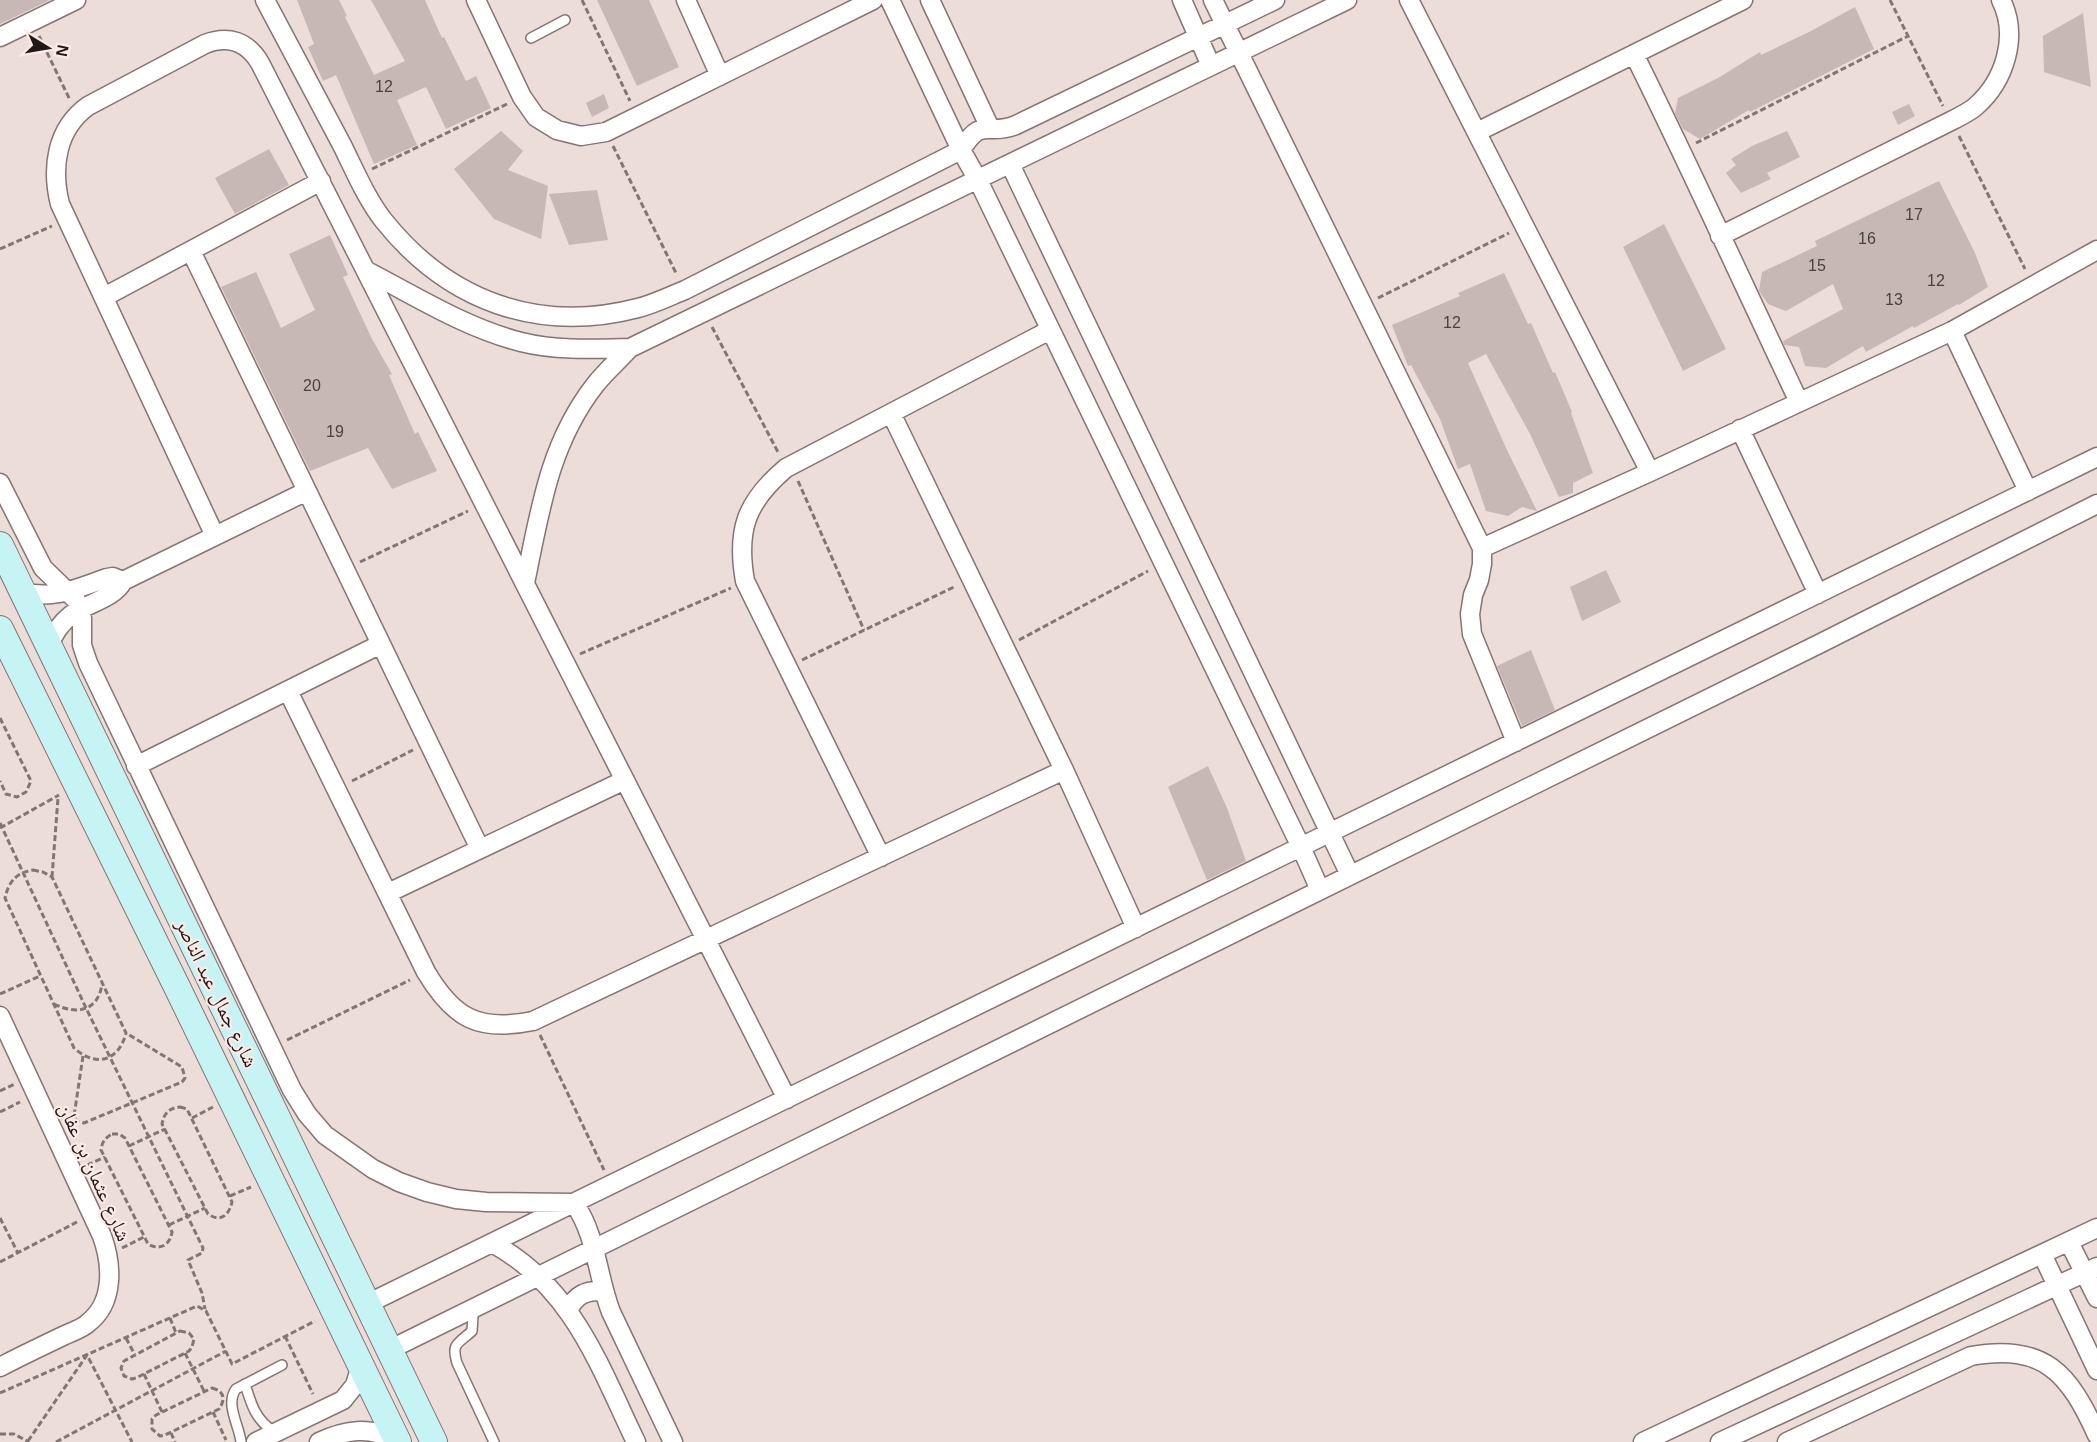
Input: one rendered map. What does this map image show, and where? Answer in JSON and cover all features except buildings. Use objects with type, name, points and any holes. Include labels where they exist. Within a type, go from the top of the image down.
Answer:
[{"type":"main road","name":"شارع جمال عبد الناصر","points":[[0,545],[434,1442]]},
{"type":"main road","name":"شارع جمال عبد الناصر","points":[[0,629],[67,790],[154,941],[362,1366],[396,1442]]},
{"type":"main road","points":[[154,941],[167,937],[183,924]]},
{"type":"main road","points":[[177,987],[187,976],[207,972]]},
{"type":"street","points":[[0,37],[76,0]]},
{"type":"street","points":[[266,0],[382,219],[414,255],[453,284],[496,305],[544,316],[592,317],[640,308],[685,290],[961,150],[973,133],[983,128],[999,129],[1016,125],[1275,0]]},
{"type":"street","points":[[476,0],[522,97],[536,117],[557,130],[581,136],[606,132],[873,0]]},
{"type":"street","points":[[686,0],[720,76]]},
{"type":"street","points":[[890,0],[1320,890]]},
{"type":"street","points":[[930,0],[990,128]]},
{"type":"street","points":[[1182,0],[1211,66]]},
{"type":"street","points":[[1213,0],[1482,548],[1482,564],[1470,614],[1472,634],[1516,742]]},
{"type":"street","points":[[525,583],[549,472],[568,426],[596,384],[630,348],[1347,0]]},
{"type":"street","points":[[1410,0],[1650,472]]},
{"type":"street","points":[[1477,132],[1743,0]]},
{"type":"street","points":[[1720,236],[1975,107],[1993,88],[2005,63],[2009,36],[2006,9],[2001,0]]},
{"type":"street","points":[[215,536],[60,204],[55,170],[57,154],[63,138],[77,114],[88,106],[215,40],[237,41],[254,54],[367,271],[787,1099]]},
{"type":"street","points":[[1634,54],[1682,151],[1799,402]]},
{"type":"street","points":[[1010,164],[1350,875]]},
{"type":"street","points":[[104,297],[321,181]]},
{"type":"street","points":[[1482,548],[1952,331],[2097,250]]},
{"type":"street","points":[[191,251],[480,849]]},
{"type":"street","points":[[367,271],[470,326],[522,342],[576,350],[630,348]]},
{"type":"street","points":[[881,857],[745,581],[741,556],[743,530],[752,506],[766,485],[789,467],[1050,330]]},
{"type":"street","points":[[1952,331],[2028,491]]},
{"type":"street","points":[[891,413],[1064,771],[1136,928]]},
{"type":"street","points":[[1740,429],[1818,594]]},
{"type":"street","points":[[367,1304],[2097,457]]},
{"type":"street","points":[[0,483],[40,563],[51,577],[76,600],[81,610],[84,654],[292,1090],[307,1114],[326,1135],[372,1168],[409,1185],[456,1199],[486,1202],[574,1203]]},
{"type":"street","points":[[48,645],[64,621],[116,591],[123,581],[307,491]]},
{"type":"street","points":[[390,1350],[2097,504]]},
{"type":"street","points":[[23,592],[47,596],[69,592],[107,578],[118,578],[123,581]]},
{"type":"street","points":[[136,765],[288,692],[381,644]]},
{"type":"street","points":[[288,692],[426,972],[439,993],[458,1012],[482,1023],[507,1026],[533,1021],[1064,771]]},
{"type":"street","points":[[388,893],[625,780]]},
{"type":"street","name":"شارع عثمان بن عفان","points":[[0,1016],[109,1254],[111,1273],[108,1291],[100,1308],[88,1323],[0,1367]]},
{"type":"street","points":[[574,1203],[587,1224],[595,1248],[603,1292],[620,1333],[673,1442]]},
{"type":"street","points":[[1643,1442],[2097,1228]]},
{"type":"street","points":[[2068,1242],[2091,1270],[2097,1298]]},
{"type":"street","points":[[492,1243],[517,1258],[539,1276],[568,1311],[587,1341],[636,1442]]},
{"type":"street","points":[[2042,1254],[2097,1370]]},
{"type":"street","points":[[1720,1442],[2091,1270]]},
{"type":"street","points":[[568,1311],[576,1298],[582,1294],[603,1292]]},
{"type":"street","points":[[1787,1442],[1971,1356],[1994,1352],[2017,1354],[2048,1364],[2070,1383],[2097,1435]]},
{"type":"street","points":[[256,1442],[343,1400],[350,1393],[362,1366]]},
{"type":"street","points":[[318,1412],[324,1439],[360,1430],[375,1432],[396,1442]]},
{"type":"lane","points":[[531,38],[565,20]]},
{"type":"lane","points":[[470,1310],[473,1316],[472,1331],[455,1344],[454,1352],[494,1442]]},
{"type":"lane","points":[[241,1442],[231,1403],[233,1394],[244,1384],[282,1365]]},
{"type":"lane","points":[[244,1384],[257,1416],[275,1432]]},
{"type":"path","points":[[582,0],[638,117]]},
{"type":"path","points":[[1890,0],[2034,286]]},
{"type":"path","points":[[32,21],[77,114]]},
{"type":"path","points":[[1682,151],[1908,36]]},
{"type":"path","points":[[358,177],[522,97]]},
{"type":"path","points":[[606,132],[685,290]]},
{"type":"path","points":[[0,249],[68,219]]},
{"type":"path","points":[[1362,306],[1524,226]]},
{"type":"path","points":[[704,312],[789,467],[864,630]]},
{"type":"path","points":[[345,569],[485,504]]},
{"type":"path","points":[[1004,648],[1163,564]]},
{"type":"path","points":[[788,667],[971,578]]},
{"type":"path","points":[[565,661],[745,581]]},
{"type":"path","points":[[0,718],[31,781],[26,792],[16,797],[6,794],[1,784]]},
{"type":"path","points":[[336,789],[428,742]]},
{"type":"path","points":[[67,790],[1,826],[186,1217],[203,1248],[202,1252],[188,1260],[202,1293],[205,1309],[232,1364],[334,1311]]},
{"type":"path","points":[[67,790],[52,877],[126,1033],[177,1063],[185,1072],[185,1078],[182,1082],[84,1123],[77,1121],[74,1116],[83,1056]]},
{"type":"path","points":[[5,898],[8,885],[23,872],[33,870],[52,877]]},
{"type":"path","points":[[0,894],[5,898],[74,1048],[83,1056],[94,1060],[110,1057],[123,1044],[126,1033]]},
{"type":"path","points":[[272,1048],[426,972]]},
{"type":"path","points":[[0,994],[40,976]]},
{"type":"path","points":[[54,1004],[65,1010],[76,1011],[86,1008],[95,1002],[102,982]]},
{"type":"path","points":[[533,1021],[612,1185]]},
{"type":"path","points":[[0,1112],[35,1094]]},
{"type":"path","points":[[180,1107],[187,1109],[232,1202],[228,1214],[218,1218],[208,1214],[205,1209],[162,1124],[167,1111],[180,1107]]},
{"type":"path","points":[[129,1146],[165,1130]]},
{"type":"path","points":[[119,1134],[125,1138],[169,1225],[172,1232],[171,1237],[164,1246],[153,1247],[148,1244],[101,1150],[106,1137],[119,1134]]},
{"type":"path","points":[[169,1225],[205,1209]]},
{"type":"path","points":[[0,1262],[92,1215]]},
{"type":"path","points":[[0,1218],[18,1253]]},
{"type":"path","points":[[109,1254],[144,1237]]},
{"type":"path","points":[[0,1393],[197,1306],[205,1309]]},
{"type":"path","points":[[170,1318],[176,1334]]},
{"type":"path","points":[[180,1331],[189,1333],[194,1339],[192,1347],[185,1353],[132,1379],[124,1376],[122,1372],[124,1361],[180,1331]]},
{"type":"path","points":[[285,1336],[318,1412]]},
{"type":"path","points":[[126,1338],[135,1355]]},
{"type":"path","points":[[56,1442],[226,1351]]},
{"type":"path","points":[[185,1353],[204,1391]]},
{"type":"path","points":[[87,1355],[132,1442]]},
{"type":"path","points":[[0,1434],[14,1434],[28,1442],[87,1355]]},
{"type":"path","points":[[144,1374],[162,1412]]},
{"type":"path","points":[[212,1388],[219,1389],[224,1395],[224,1403],[219,1409],[171,1433],[160,1436],[152,1430],[152,1419],[162,1412],[212,1388]]},
{"type":"path","points":[[213,1412],[227,1442]]},
{"type":"path","points":[[171,1433],[175,1442]]}]
